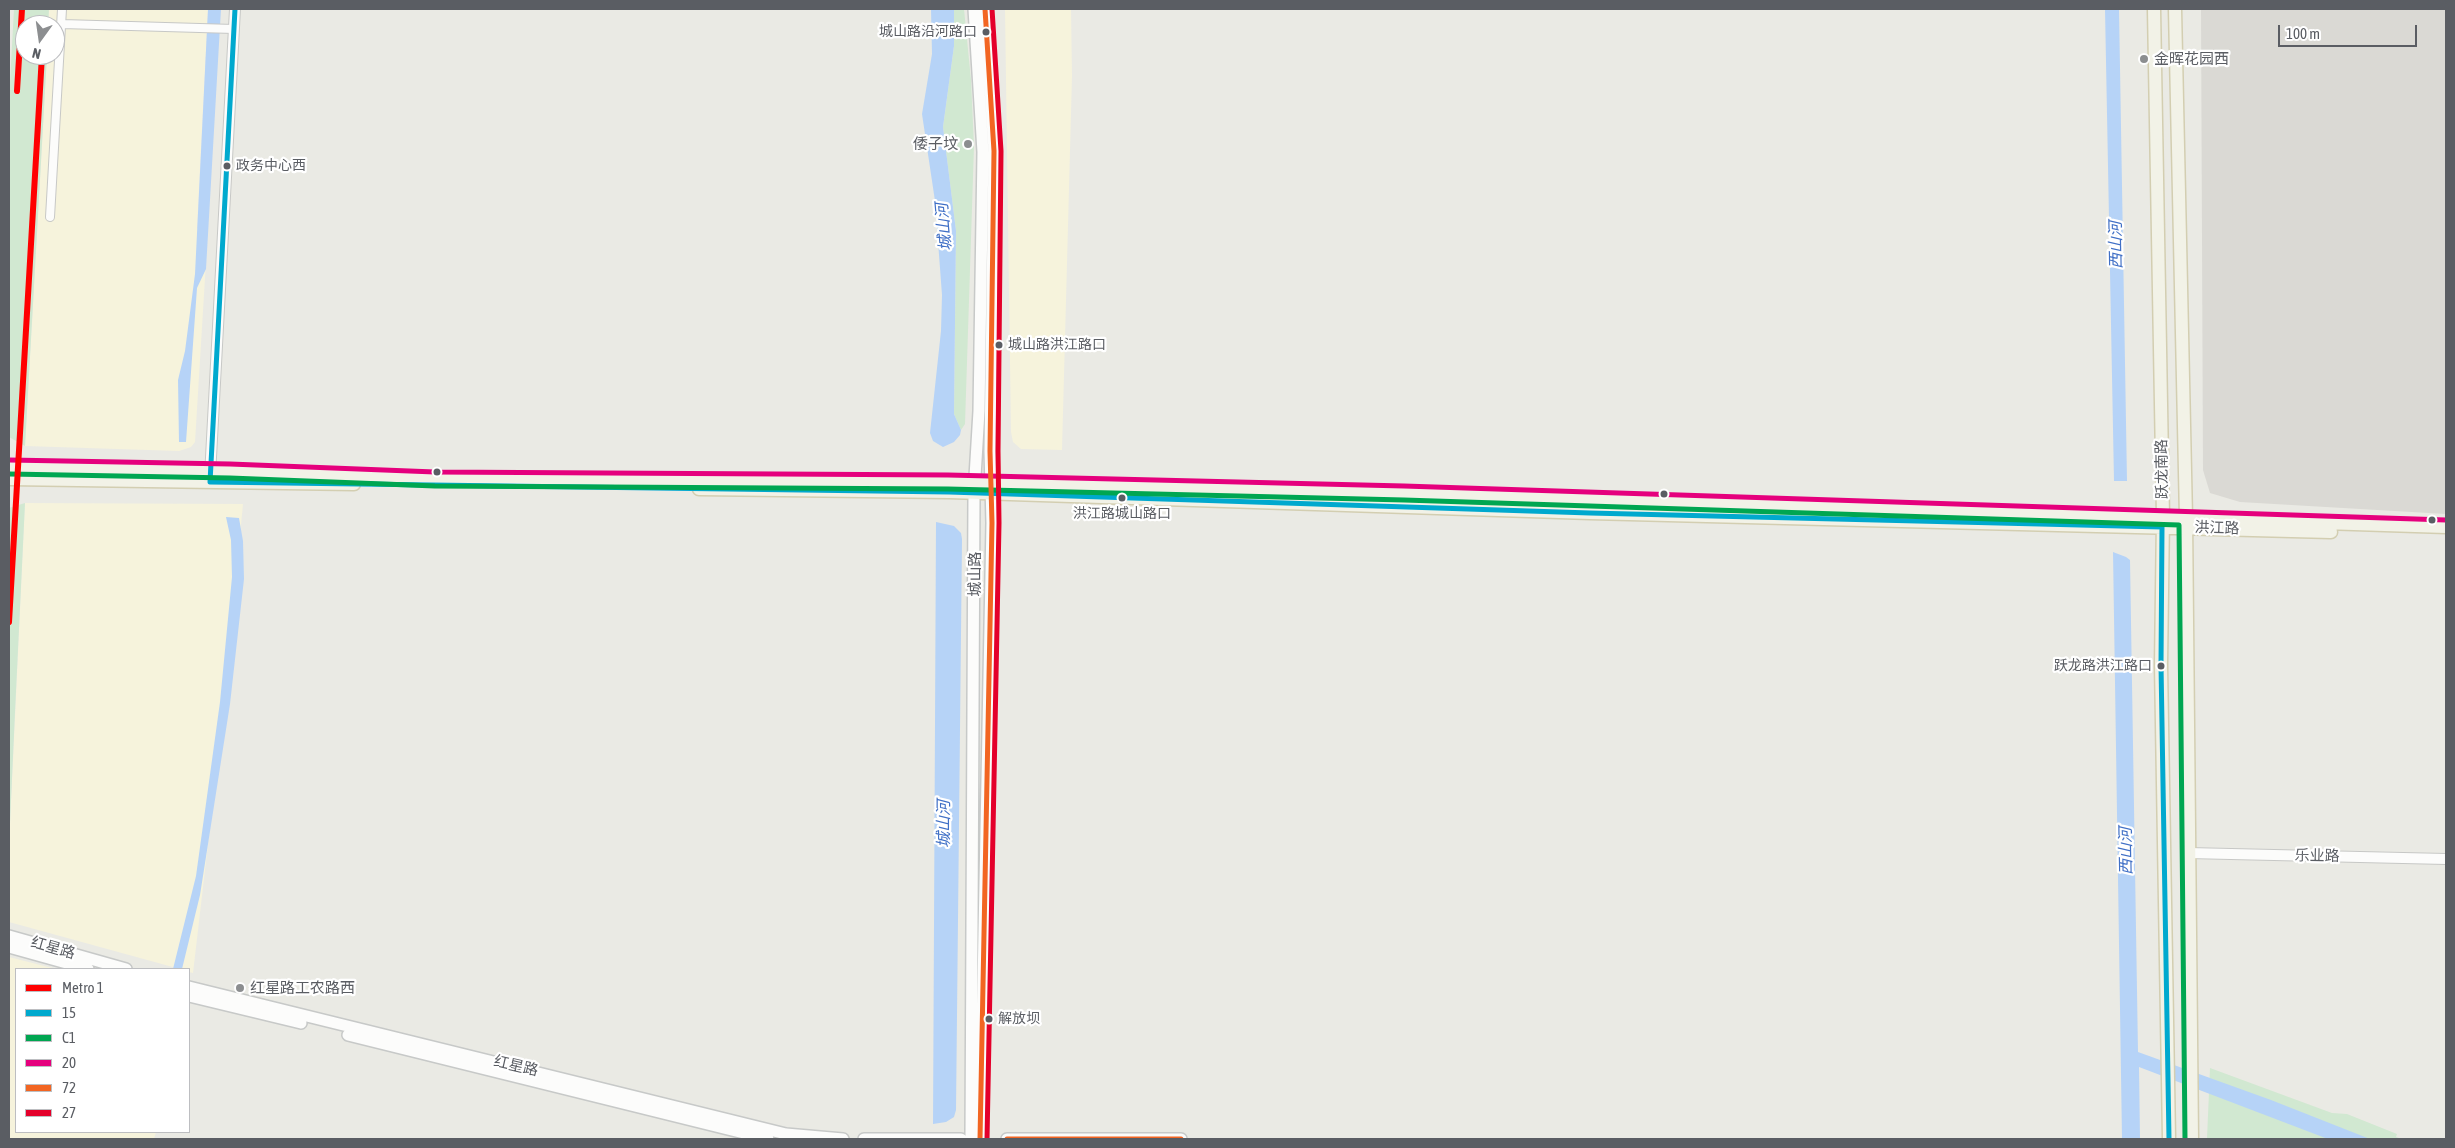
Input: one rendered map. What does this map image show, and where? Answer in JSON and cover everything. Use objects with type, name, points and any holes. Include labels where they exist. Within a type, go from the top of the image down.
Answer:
[{"type":"main road","name":"城山路","points":[[971,1139],[974,488],[980,411],[983,152],[974,9]]},
{"type":"main road","name":"城山路","points":[[980,1139],[992,533],[990,489],[994,151],[985,9]]},
{"type":"main road","name":"跃龙南路","points":[[2154,9],[2163,522],[2164,859],[2170,1139]]},
{"type":"main road","name":"跃龙南路","points":[[2175,9],[2186,523],[2192,1139]]},
{"type":"main road","name":"洪江路","points":[[9,467],[210,477]]},
{"type":"main road","name":"洪江路","points":[[9,479],[210,477],[974,488],[1580,513],[2163,522],[2446,536]]},
{"type":"main road","name":"洪江路","points":[[2186,523],[2446,527]]},
{"type":"main road","name":"红星路","points":[[9,936],[122,968]]},
{"type":"main road","name":"红星路","points":[[9,947],[84,968]]},
{"type":"main road","name":"红星路","points":[[190,987],[786,1134],[843,1139]]},
{"type":"main road","name":"红星路","points":[[190,996],[516,1075],[768,1139]]},
{"type":"main road","points":[[864,1139],[961,1139]]},
{"type":"main road","points":[[1007,1139],[1181,1139]]},
{"type":"street","points":[[210,477],[235,9]]},
{"type":"street","points":[[65,24],[234,30]]},
{"type":"street","points":[[50,217],[59,65]]},
{"type":"street","name":"乐业路","points":[[2188,852],[2446,859]]},
{"type":"shaded area","points":[[49,9],[208,9],[197,228],[208,229],[195,442],[191,447],[179,451],[25,446],[46,65],[65,65],[65,15],[49,15]]},
{"type":"shaded area","points":[[1005,9],[1071,9],[1072,76],[1062,450],[1021,449],[1013,442],[1011,432]]},
{"type":"shaded area","points":[[2201,9],[2446,9],[2446,514],[2240,502],[2210,493],[2203,470]]},
{"type":"shaded area","points":[[25,503],[243,504],[222,724],[193,973],[190,972],[190,968],[176,968],[9,922],[9,845]]},
{"type":"shaded area","points":[[9,957],[52,968],[15,968],[15,1133],[156,1133],[154,1139],[9,1139]]},
{"type":"green space","points":[[14,9],[49,9],[49,15],[15,15],[15,65],[46,65],[25,446],[9,437],[9,101]]},
{"type":"green space","points":[[954,9],[964,9],[971,80],[974,146],[965,424],[961,430],[954,414],[956,231],[943,127],[954,46]]},
{"type":"green space","points":[[25,503],[15,712],[9,845],[9,508]]},
{"type":"green space","points":[[2210,1068],[2332,1113],[2347,1114],[2397,1134],[2396,1137],[2402,1139],[2207,1139]]},
{"type":"water","points":[[208,9],[221,9],[206,269],[197,288],[186,442],[179,442],[178,380],[185,351],[195,274]]},
{"type":"water","name":"城山河","points":[[931,9],[954,9],[954,46],[943,127],[956,231],[954,414],[961,430],[960,435],[954,442],[943,447],[933,441],[930,433],[941,331],[942,295],[935,201],[922,114],[932,54]]},
{"type":"water","name":"西山河","points":[[2105,9],[2119,9],[2127,481],[2114,481]]},
{"type":"water","points":[[226,517],[239,518],[243,541],[244,579],[230,704],[200,895],[182,968],[173,968],[196,876],[220,702],[232,577],[231,540]]},
{"type":"water","name":"城山河","points":[[936,522],[954,526],[961,533],[962,539],[956,1110],[954,1117],[946,1122],[933,1124]]},
{"type":"water","name":"西山河","points":[[2113,552],[2130,560],[2138,1052],[2271,1100],[2370,1139],[2328,1139],[2139,1067],[2140,1139],[2122,1139]]},
{"type":"metro line","name":"1","points":[[17,91],[22,9]]},
{"type":"metro line","name":"1","points":[[9,622],[41,65]]},
{"type":"transit line","name":"15","points":[[235,9],[210,482],[949,492],[1590,513],[2162,527],[2161,665],[2169,1139]]},
{"type":"transit line","name":"72","points":[[980,1139],[992,523],[990,451],[994,151],[985,9]]},
{"type":"transit line","name":"27","points":[[987,1139],[999,523],[1001,151],[992,9]]},
{"type":"transit line","name":"20","points":[[9,460],[230,464],[435,472],[948,475],[1404,486],[2446,520]]},
{"type":"transit line","name":"C1","points":[[9,474],[230,478],[435,486],[948,489],[1404,500],[2179,525],[2185,1139]]},
{"type":"transit line","name":"72","points":[[1007,1139],[1181,1139]]},
{"type":"place","name":"城山路沿河路口","points":[[986,32]]},
{"type":"place","name":"金晖花园西","points":[[2144,59]]},
{"type":"place","name":"倭子坟","points":[[968,144]]},
{"type":"place","name":"政务中心西","points":[[227,166]]},
{"type":"place","name":"城山路洪江路口","points":[[999,345]]},
{"type":"place","name":"洪江路城山路口","points":[[1122,498]]},
{"type":"place","name":"跃龙路洪江路口","points":[[2161,666]]},
{"type":"place","name":"红星路工农路西","points":[[240,988]]},
{"type":"place","name":"解放坝","points":[[989,1019]]}]
